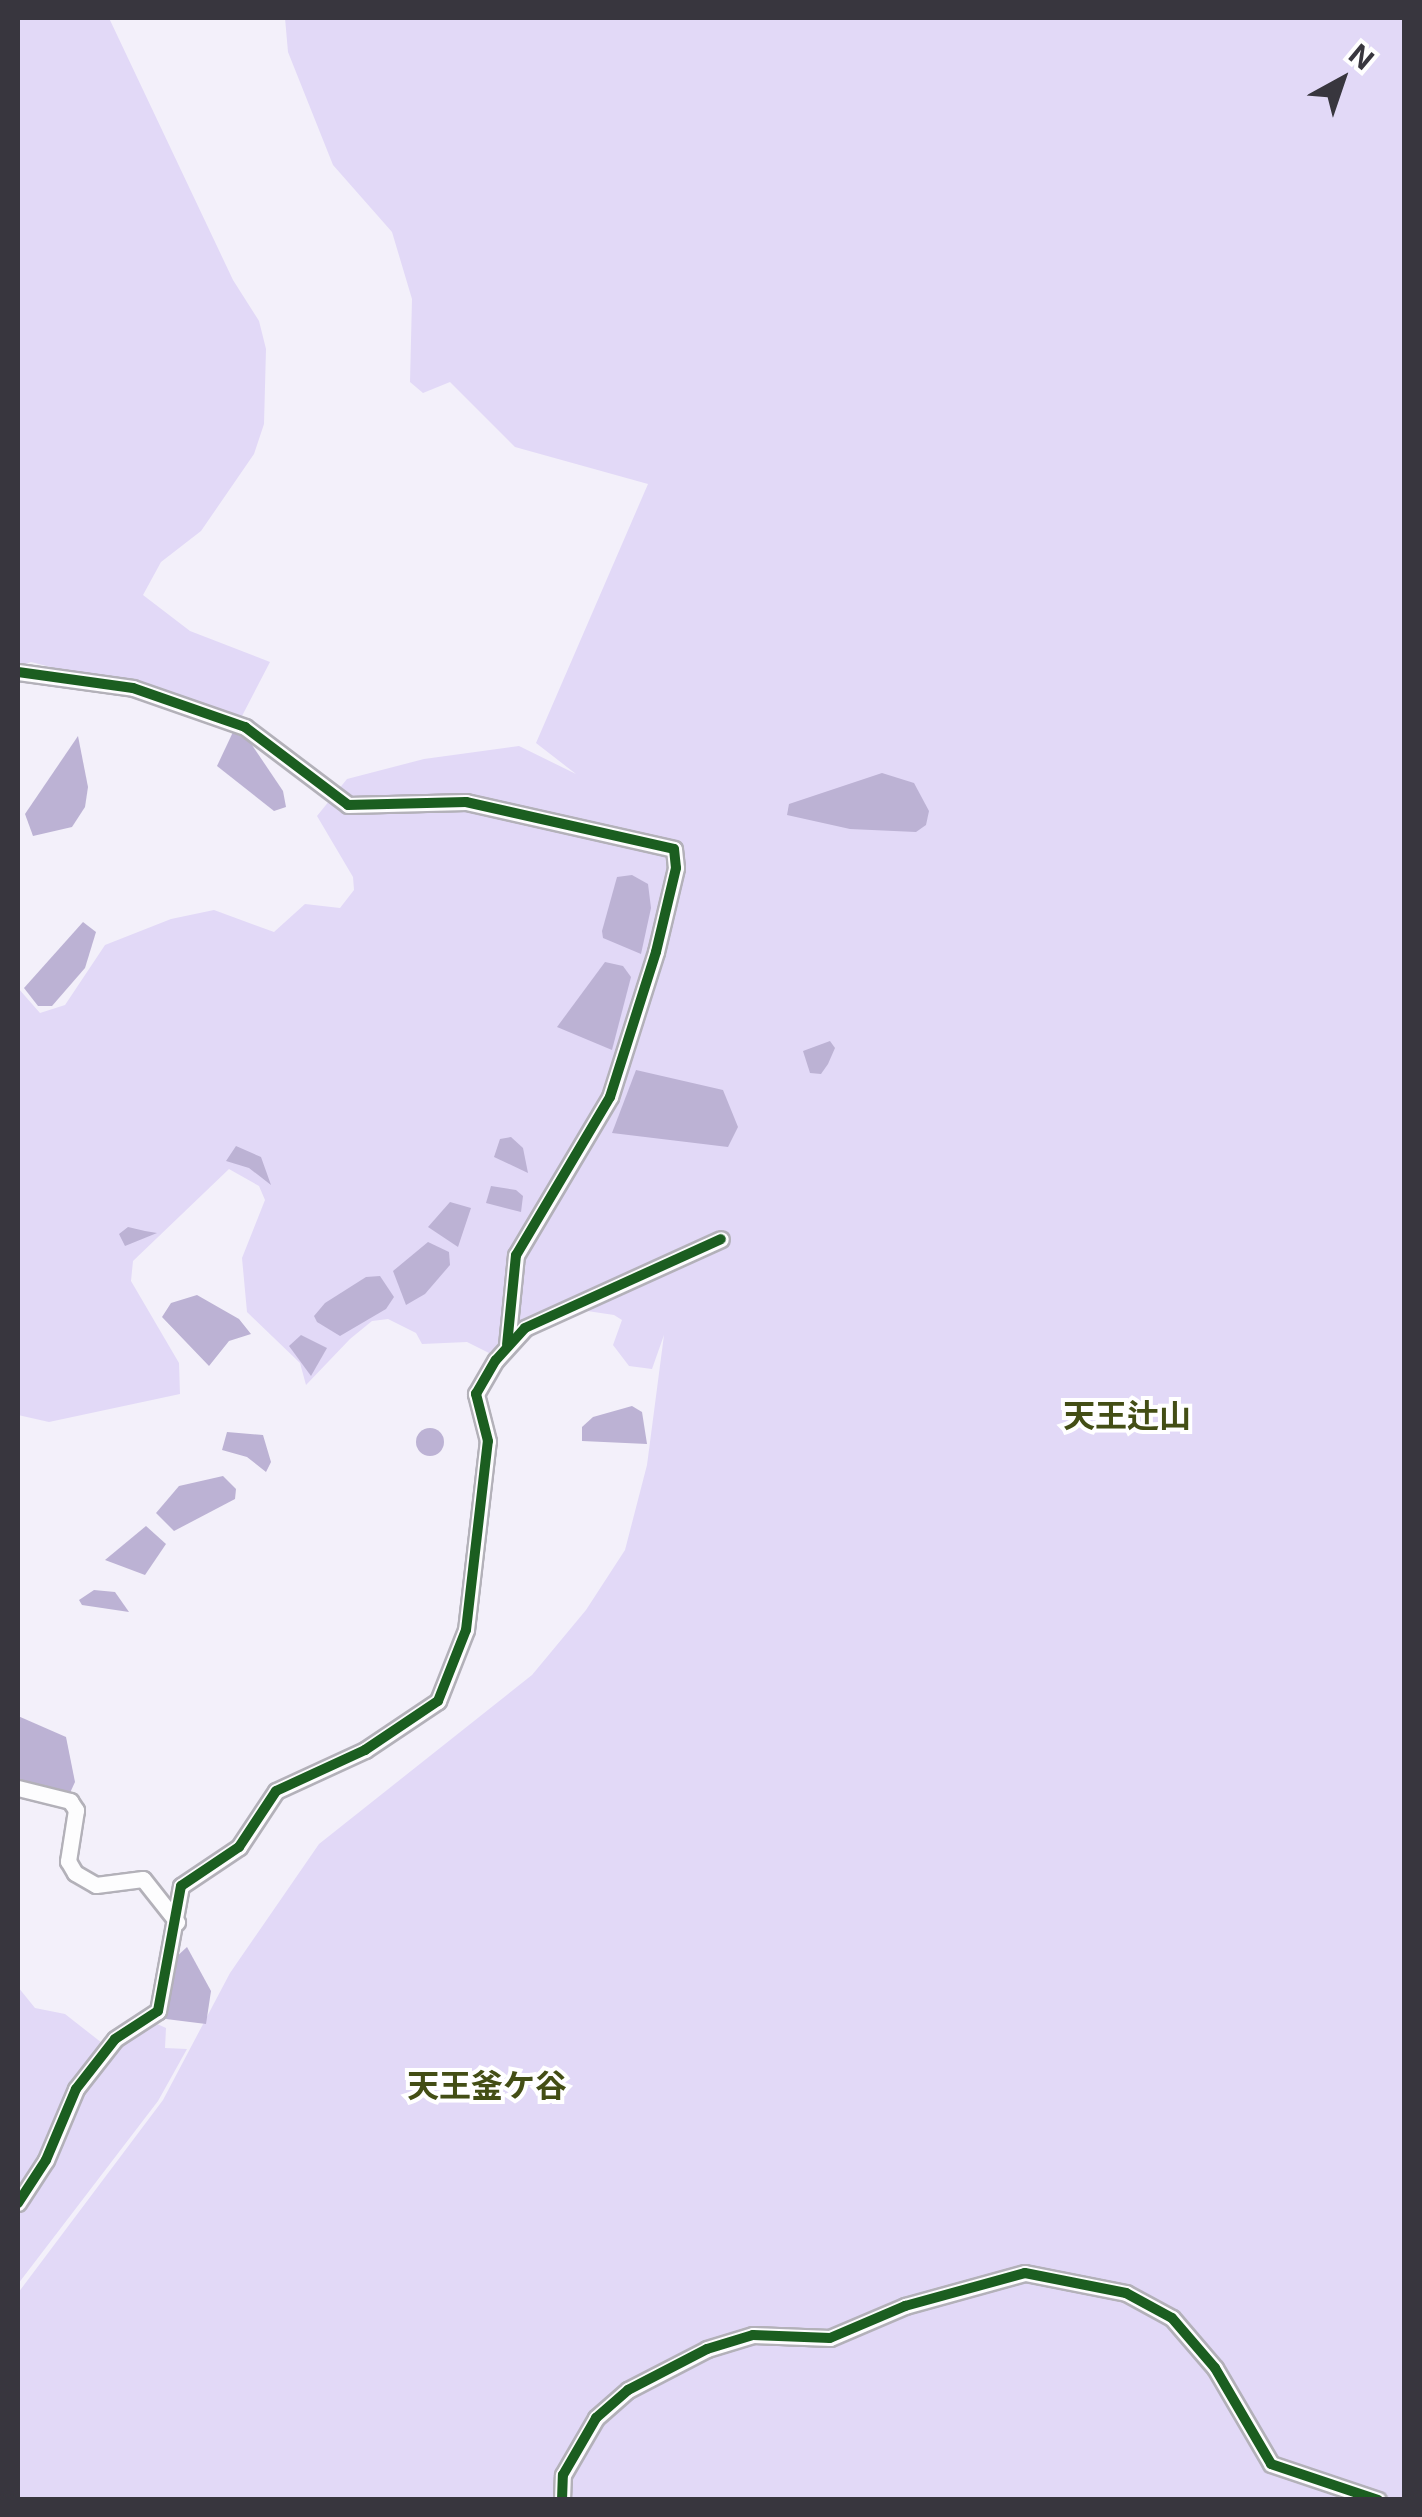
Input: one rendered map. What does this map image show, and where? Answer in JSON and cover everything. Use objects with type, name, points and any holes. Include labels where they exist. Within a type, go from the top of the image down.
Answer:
[{"type":"street","points":[[18,672],[132,688],[245,727],[348,805],[466,802],[674,849],[676,868],[656,952],[610,1097],[516,1255],[507,1345]]},
{"type":"street","points":[[18,2203],[46,2160],[76,2089],[116,2039],[158,2011],[178,1922],[181,1886],[239,1847],[276,1792],[365,1750],[438,1701],[466,1630],[480,1528],[488,1441],[476,1394],[507,1345],[560,1310],[722,1239]]},
{"type":"street","points":[[18,1788],[70,1801],[76,1810],[68,1861],[75,1873],[96,1884],[143,1879],[178,1922]]},
{"type":"street","points":[[562,2500],[563,2474],[578,2440],[596,2418],[628,2390],[707,2348],[753,2335],[830,2338],[905,2306],[1025,2272],[1126,2293],[1172,2318],[1215,2368],[1271,2464],[1378,2500]]},
{"type":"shaded area","points":[[18,18],[109,18],[233,280],[259,321],[266,349],[264,424],[254,454],[201,531],[161,562],[143,595],[190,631],[270,662],[242,716],[31,662],[18,667]]},
{"type":"shaded area","points":[[285,18],[1404,18],[1404,2499],[18,2499],[18,2293],[163,2100],[230,1973],[319,1844],[532,1675],[586,1610],[625,1550],[647,1465],[664,1335],[652,1369],[629,1366],[613,1345],[622,1320],[614,1315],[554,1306],[489,1353],[467,1342],[422,1344],[416,1333],[388,1319],[372,1321],[306,1385],[300,1363],[247,1312],[242,1258],[265,1200],[259,1186],[229,1169],[133,1261],[131,1281],[179,1363],[180,1394],[49,1422],[18,1415],[18,988],[40,1013],[65,1005],[105,945],[171,919],[214,910],[274,932],[305,904],[340,908],[354,890],[353,877],[317,816],[347,779],[424,759],[519,746],[576,774],[536,743],[648,484],[515,447],[450,382],[423,393],[410,382],[412,299],[392,232],[333,165],[288,52]]},
{"type":"shaded area","points":[[233,732],[250,742],[283,791],[286,807],[274,811],[217,766]]},
{"type":"shaded area","points":[[78,736],[88,787],[85,807],[72,827],[33,836],[25,814]]},
{"type":"shaded area","points":[[882,773],[914,783],[929,811],[926,825],[916,832],[850,829],[787,815],[789,804]]},
{"type":"shaded area","points":[[632,875],[648,884],[651,908],[641,954],[603,938],[602,931],[617,877]]},
{"type":"shaded area","points":[[83,922],[96,932],[85,968],[52,1006],[38,1006],[24,988]]},
{"type":"shaded area","points":[[605,962],[623,966],[631,977],[612,1050],[557,1027]]},
{"type":"shaded area","points":[[830,1041],[835,1048],[828,1064],[821,1074],[810,1073],[803,1051]]},
{"type":"shaded area","points":[[636,1070],[723,1090],[738,1127],[728,1147],[612,1133]]},
{"type":"shaded area","points":[[511,1137],[523,1148],[528,1173],[494,1157],[500,1139]]},
{"type":"shaded area","points":[[236,1146],[261,1157],[271,1185],[249,1168],[226,1161]]},
{"type":"shaded area","points":[[491,1186],[516,1190],[523,1196],[521,1212],[486,1203]]},
{"type":"shaded area","points":[[450,1202],[471,1208],[458,1247],[428,1227]]},
{"type":"shaded area","points":[[128,1227],[157,1233],[125,1246],[119,1234]]},
{"type":"shaded area","points":[[428,1242],[449,1252],[450,1265],[425,1294],[406,1305],[393,1271]]},
{"type":"shaded area","points":[[380,1276],[394,1297],[386,1309],[340,1336],[317,1322],[314,1316],[325,1303],[366,1277]]},
{"type":"shaded area","points":[[197,1295],[239,1319],[251,1334],[229,1341],[209,1366],[162,1317],[171,1303]]},
{"type":"shaded area","points":[[301,1335],[327,1348],[311,1376],[289,1346]]},
{"type":"shaded area","points":[[632,1406],[642,1412],[647,1444],[582,1441],[582,1427],[593,1417]]},
{"type":"shaded area","points":[[430,1428],[440,1432],[444,1442],[440,1452],[430,1456],[420,1452],[416,1442],[420,1432]]},
{"type":"shaded area","points":[[227,1432],[263,1435],[271,1462],[266,1472],[247,1457],[222,1450]]},
{"type":"shaded area","points":[[223,1476],[236,1489],[235,1499],[174,1531],[156,1513],[179,1486]]},
{"type":"shaded area","points":[[146,1526],[166,1544],[145,1575],[105,1560]]},
{"type":"shaded area","points":[[94,1590],[115,1592],[129,1612],[82,1605],[79,1600]]},
{"type":"shaded area","points":[[18,1716],[66,1737],[75,1782],[69,1795],[18,1781]]},
{"type":"shaded area","points":[[187,1947],[211,1991],[206,2024],[166,2019],[174,1959]]},
{"type":"shaded area","points":[[18,1987],[35,2008],[65,2014],[102,2043],[119,2044],[155,2023],[166,2028],[165,2048],[187,2049],[158,2101],[18,2284]]},
{"type":"cycle path","points":[[18,672],[133,688],[245,727],[348,805],[466,802],[674,849],[676,868],[656,952],[610,1097],[516,1255],[507,1345]]},
{"type":"cycle path","points":[[18,2203],[46,2160],[76,2089],[115,2039],[158,2011],[181,1886],[239,1847],[276,1791],[365,1750],[438,1701],[466,1630],[488,1441],[476,1394],[496,1360],[525,1328],[721,1239]]},
{"type":"cycle path","points":[[562,2500],[563,2475],[596,2418],[628,2390],[707,2349],[753,2335],[830,2338],[905,2306],[1025,2273],[1126,2293],[1172,2318],[1215,2368],[1271,2464],[1378,2500]]},
{"type":"district","name":"天王辻山","points":[[1127,1416]]},
{"type":"district","name":"天王釜ケ谷","points":[[487,2086]]}]
